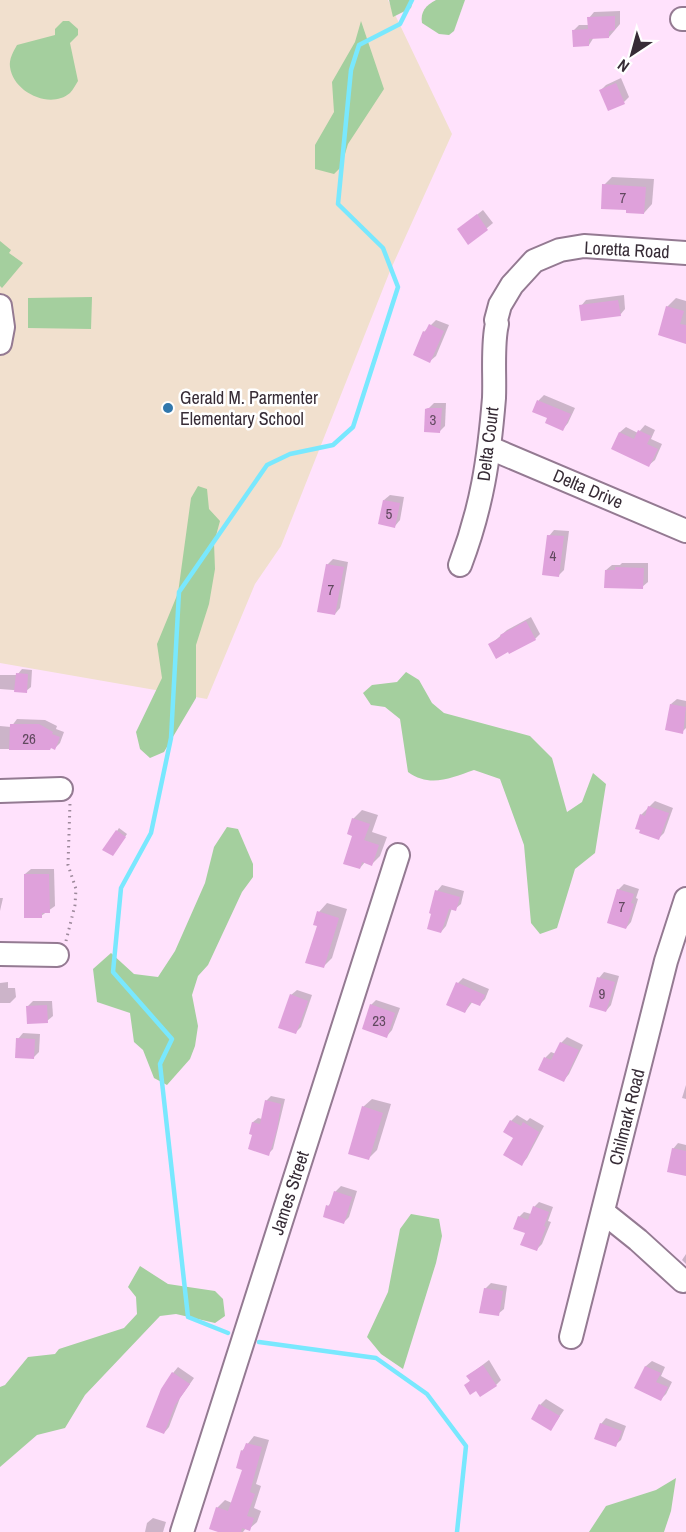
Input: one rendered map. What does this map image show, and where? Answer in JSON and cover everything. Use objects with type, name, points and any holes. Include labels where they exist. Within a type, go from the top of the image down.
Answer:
[{"type":"street","name":"Loretta Road","points":[[496,320],[500,305],[512,285],[534,261],[560,250],[584,246],[686,253]]},
{"type":"street","points":[[0,306],[3,327],[0,343]]},
{"type":"street","name":"Delta Court","points":[[460,565],[479,510],[490,448],[495,381],[496,320]]},
{"type":"street","name":"Delta Drive","points":[[490,448],[686,531]]},
{"type":"street","points":[[0,791],[61,789]]},
{"type":"street","name":"James Street","points":[[182,1532],[398,855]]},
{"type":"street","name":"Chilmark Road","points":[[571,1337],[666,961],[686,899]]},
{"type":"street","points":[[0,954],[57,954]]},
{"type":"street","points":[[603,1212],[638,1240],[682,1281]]},
{"type":"path","points":[[57,954],[65,944],[75,905],[76,889],[68,865],[71,806],[69,798],[61,789]]},
{"type":"shaded area","name":"Gerald M. Parmenter Elementary School","points":[[0,0],[388,0],[452,134],[390,271],[281,546],[255,584],[207,699],[0,663]]},
{"type":"green space","points":[[389,0],[413,0],[411,8],[393,17]]},
{"type":"green space","points":[[436,0],[465,0],[454,31],[449,35],[439,34],[422,23],[424,9]]},
{"type":"green space","points":[[63,21],[69,21],[78,29],[78,35],[70,43],[78,81],[70,93],[62,98],[43,99],[25,91],[18,84],[10,67],[11,58],[17,45],[55,35],[55,29]]},
{"type":"green space","points":[[361,21],[384,89],[348,144],[341,167],[334,174],[315,169],[315,145],[334,112],[332,82],[355,42]]},
{"type":"green space","points":[[0,241],[11,250],[9,253],[23,263],[2,288],[0,286]]},
{"type":"green space","points":[[92,297],[91,329],[28,328],[28,298]]},
{"type":"green space","points":[[198,486],[207,489],[209,509],[220,521],[214,543],[215,569],[209,604],[196,645],[196,698],[164,752],[150,758],[140,749],[136,732],[162,678],[157,644],[178,593],[191,498]]},
{"type":"green space","points":[[406,672],[419,680],[432,703],[444,713],[530,736],[552,758],[567,812],[582,802],[593,773],[606,784],[595,853],[575,869],[557,928],[540,934],[531,923],[524,845],[500,779],[474,770],[432,781],[416,777],[408,772],[400,719],[385,707],[371,705],[363,693],[372,685],[397,682]]},
{"type":"green space","points":[[227,827],[238,829],[253,864],[253,877],[242,892],[208,965],[198,976],[192,995],[198,1026],[195,1046],[190,1059],[167,1085],[154,1078],[143,1050],[134,1042],[130,1013],[97,1002],[93,969],[111,953],[134,974],[158,977],[175,951],[205,883],[214,847]]},
{"type":"green space","points":[[411,1214],[439,1219],[442,1236],[436,1263],[403,1369],[381,1354],[367,1337],[388,1292],[400,1229]]},
{"type":"green space","points":[[140,1266],[168,1284],[215,1291],[223,1299],[225,1316],[215,1323],[176,1314],[160,1316],[85,1395],[65,1428],[37,1435],[0,1467],[0,1387],[5,1385],[28,1357],[55,1354],[59,1349],[124,1328],[137,1314],[136,1297],[128,1287]]},
{"type":"green space","points":[[676,1478],[671,1511],[664,1532],[589,1532],[606,1506],[656,1490]]},
{"type":"building","points":[[615,16],[615,30],[609,31],[609,38],[589,39],[589,46],[573,47],[572,30],[588,29],[587,17]]},
{"type":"building","points":[[616,83],[625,104],[608,111],[599,90]]},
{"type":"building","points":[[602,184],[646,187],[644,214],[626,213],[626,210],[601,209]]},
{"type":"building","points":[[477,214],[488,230],[468,245],[457,229]]},
{"type":"building","points":[[618,300],[621,316],[581,321],[579,305]]},
{"type":"building","points":[[666,306],[684,311],[680,324],[686,325],[686,344],[658,335]]},
{"type":"building","points":[[429,324],[444,331],[430,363],[413,355],[423,331],[425,332]]},
{"type":"building","points":[[537,400],[571,414],[563,431],[545,423],[547,418],[532,412]]},
{"type":"building","points":[[442,408],[440,433],[424,432],[425,409]]},
{"type":"building","points":[[638,430],[651,436],[647,444],[658,449],[649,467],[611,449],[619,432],[634,439]]},
{"type":"building","points":[[383,500],[400,503],[395,528],[378,524]]},
{"type":"building","points":[[547,535],[564,536],[559,577],[542,575]]},
{"type":"building","points":[[326,564],[344,567],[335,615],[317,612]]},
{"type":"building","points":[[615,567],[644,568],[643,589],[604,588],[605,570],[615,570]]},
{"type":"building","points":[[526,621],[536,640],[496,659],[488,644]]},
{"type":"building","points":[[16,673],[28,674],[27,693],[14,692]]},
{"type":"building","points":[[670,704],[686,707],[683,734],[665,730]]},
{"type":"building","points":[[10,724],[39,724],[53,732],[52,734],[60,737],[55,750],[51,748],[50,750],[9,750]]},
{"type":"building","points":[[648,806],[669,813],[659,840],[639,833],[640,830],[635,829],[640,814],[645,816]]},
{"type":"building","points":[[352,818],[370,824],[364,840],[379,845],[372,866],[362,862],[360,869],[343,864],[352,836],[347,834]]},
{"type":"building","points":[[116,830],[126,837],[113,856],[102,850]]},
{"type":"building","points":[[24,874],[49,874],[50,913],[42,913],[42,918],[24,918]]},
{"type":"building","points":[[617,889],[634,894],[631,903],[634,904],[626,929],[607,923]]},
{"type":"building","points":[[435,890],[460,897],[456,911],[449,909],[441,933],[427,929]]},
{"type":"building","points":[[317,911],[339,918],[324,968],[305,963],[317,926],[313,925]]},
{"type":"building","points":[[597,977],[615,982],[606,1012],[589,1007]]},
{"type":"building","points":[[456,982],[485,995],[480,1006],[470,1002],[465,1013],[446,1005]]},
{"type":"building","points":[[290,994],[308,1001],[296,1034],[278,1028]]},
{"type":"building","points":[[370,1004],[395,1013],[387,1038],[362,1029]]},
{"type":"building","points":[[47,1005],[48,1023],[27,1024],[26,1006]]},
{"type":"building","points":[[16,1038],[35,1039],[34,1059],[15,1058]]},
{"type":"building","points":[[560,1042],[579,1050],[564,1082],[538,1070],[544,1057],[551,1060]]},
{"type":"building","points":[[265,1100],[281,1104],[269,1156],[248,1149],[252,1135],[249,1134],[252,1122],[260,1124]]},
{"type":"building","points":[[362,1106],[383,1113],[369,1160],[348,1154]]},
{"type":"building","points":[[510,1120],[521,1126],[523,1122],[539,1132],[522,1166],[503,1155],[513,1138],[503,1132]]},
{"type":"building","points":[[672,1148],[686,1151],[686,1176],[667,1172]]},
{"type":"building","points":[[334,1191],[352,1197],[344,1224],[323,1217],[326,1205],[329,1206]]},
{"type":"building","points":[[533,1206],[549,1212],[537,1251],[520,1245],[525,1233],[513,1229],[518,1216],[528,1220]]},
{"type":"building","points":[[484,1288],[503,1291],[499,1316],[479,1313]]},
{"type":"building","points":[[483,1365],[497,1386],[480,1397],[476,1391],[470,1395],[464,1385],[470,1381],[466,1376]]},
{"type":"building","points":[[645,1366],[661,1373],[656,1382],[668,1387],[661,1401],[634,1388]]},
{"type":"building","points":[[172,1372],[190,1384],[175,1405],[164,1434],[146,1427],[161,1389]]},
{"type":"building","points":[[539,1404],[560,1416],[551,1431],[531,1419]]},
{"type":"building","points":[[600,1423],[622,1431],[616,1447],[594,1439]]},
{"type":"building","points":[[246,1443],[262,1447],[250,1492],[255,1494],[247,1516],[254,1518],[250,1531],[242,1528],[241,1532],[218,1532],[209,1529],[216,1507],[228,1511],[242,1470],[236,1468],[241,1450],[243,1451]]},
{"type":"waterway","points":[[228,1333],[188,1317],[160,1064],[172,1039],[113,972],[121,888],[151,833],[171,738],[179,592],[267,465],[290,454],[333,445],[353,427],[398,287],[383,248],[338,204],[351,70],[359,45],[400,24],[412,0]]},
{"type":"waterway","points":[[259,1342],[376,1358],[427,1394],[466,1446],[457,1532]]},
{"type":"place","name":"Gerald M. Parmenter Elementary School","points":[[168,408]]}]
